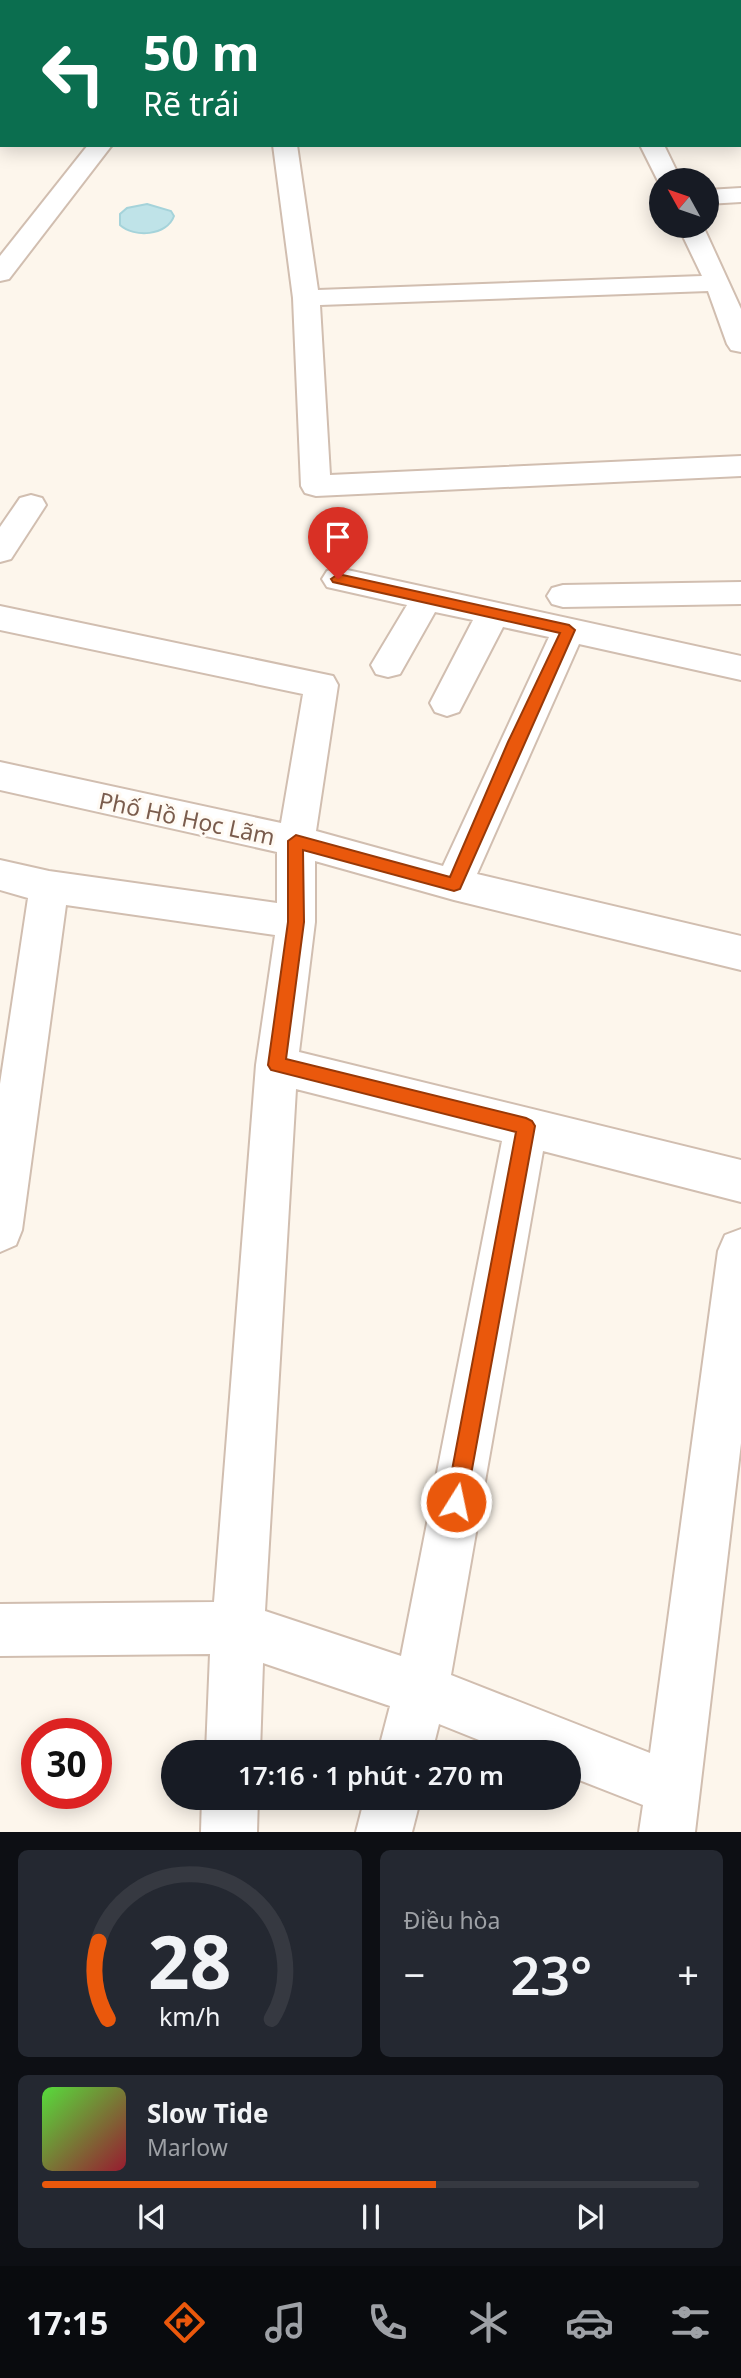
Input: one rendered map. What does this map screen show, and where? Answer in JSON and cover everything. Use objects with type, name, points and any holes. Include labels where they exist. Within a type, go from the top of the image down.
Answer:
[{"type":"street","points":[[0,273],[98,147]]},
{"type":"street","points":[[285,147],[306,298],[316,486],[741,466]]},
{"type":"street","points":[[653,147],[663,168]]},
{"type":"street","points":[[719,196],[741,195]]},
{"type":"street","points":[[697,238],[729,298],[741,344]]},
{"type":"street","points":[[306,298],[729,298]]},
{"type":"street","points":[[0,551],[31,505]]},
{"type":"street","points":[[338,579],[494,614],[566,613],[741,593]]},
{"type":"street","points":[[387,665],[426,600]]},
{"type":"street","points":[[566,613],[741,668]]},
{"type":"street","points":[[454,884],[516,742],[566,613]]},
{"type":"street","points":[[447,703],[494,614]]},
{"type":"street","points":[[0,618],[321,685],[296,841],[296,922],[277,1065],[238,1628],[233,1740]]},
{"type":"street","name":"Phố Hồ Học Lãm","points":[[0,776],[296,841],[454,884],[741,953]]},
{"type":"street","points":[[0,875],[49,887],[296,922]]},
{"type":"street","points":[[0,1230],[49,887]]},
{"type":"street","points":[[277,1065],[741,1181]]},
{"type":"street","points":[[408,1740],[421,1690],[526,1126]]},
{"type":"street","points":[[0,1630],[238,1628],[421,1690],[670,1811],[741,1251]]},
{"type":"street","points":[[229,1832],[230,1810]]},
{"type":"street","points":[[384,1832],[390,1810]]},
{"type":"water","points":[[147,204],[171,211],[174,216],[165,228],[141,233],[120,225],[120,214],[127,208]]},
{"type":"route","points":[[338,579],[569,630],[454,884],[296,841],[296,922],[277,1065],[526,1126],[456,1502]]}]
